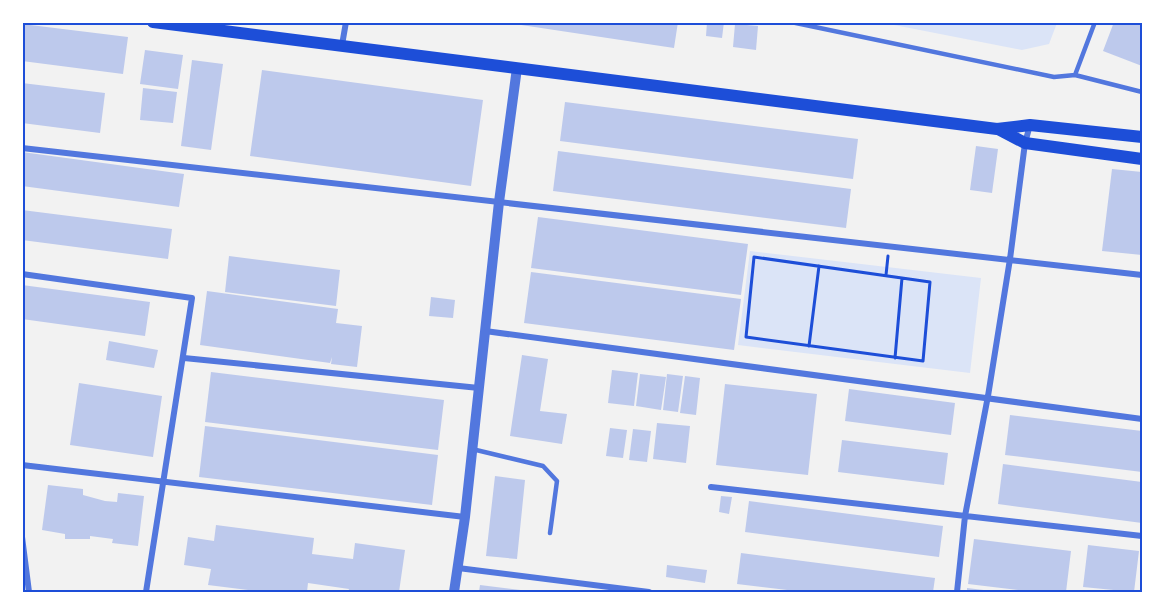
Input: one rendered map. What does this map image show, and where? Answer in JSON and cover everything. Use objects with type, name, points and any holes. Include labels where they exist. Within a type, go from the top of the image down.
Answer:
[{"type":"main road","points":[[153,22],[998,129],[1030,125],[1143,137]]},
{"type":"main road","points":[[998,129],[1024,143],[1143,159]]},
{"type":"street","points":[[342,45],[346,22]]},
{"type":"street","points":[[454,592],[465,518],[499,202],[517,68]]},
{"type":"street","points":[[957,592],[965,516],[988,396],[1010,259],[1024,143],[1030,125]]},
{"type":"street","points":[[22,148],[1143,275]]},
{"type":"street","points":[[22,274],[192,298],[146,592]]},
{"type":"street","points":[[486,331],[1143,418]]},
{"type":"street","points":[[184,358],[479,388]]},
{"type":"street","points":[[22,465],[465,518]]},
{"type":"street","points":[[711,487],[1143,536]]},
{"type":"street","points":[[22,537],[29,592]]},
{"type":"street","points":[[458,568],[650,592]]},
{"type":"lane","points":[[791,22],[1054,77],[1075,75],[1143,92]]},
{"type":"lane","points":[[1075,75],[1095,22]]},
{"type":"lane","points":[[472,449],[543,466],[557,481],[550,533]]},
{"type":"path","points":[[886,275],[889,247]]},
{"type":"path","points":[[754,257],[886,275],[930,282],[923,362],[746,338],[754,257]]},
{"type":"path","points":[[809,346],[819,266]]},
{"type":"path","points":[[895,358],[902,278]]},
{"type":"shaded area","points":[[884,23],[1057,23],[1049,44],[1022,50]]},
{"type":"shaded area","points":[[750,251],[981,278],[970,373],[738,345]]},
{"type":"building","points":[[501,22],[678,22],[674,48]]},
{"type":"building","points":[[707,22],[724,22],[722,38],[706,36]]},
{"type":"building","points":[[1114,22],[1142,22],[1142,66],[1103,51]]},
{"type":"building","points":[[22,24],[128,37],[123,74],[22,61]]},
{"type":"building","points":[[735,24],[758,26],[756,50],[733,47]]},
{"type":"building","points":[[145,50],[183,55],[178,89],[140,84]]},
{"type":"building","points":[[192,60],[223,64],[211,150],[181,146]]},
{"type":"building","points":[[262,70],[483,100],[471,186],[250,156]]},
{"type":"building","points":[[22,83],[105,93],[100,133],[22,123]]},
{"type":"building","points":[[143,88],[177,92],[173,123],[140,120]]},
{"type":"building","points":[[565,102],[858,139],[853,179],[560,141]]},
{"type":"building","points":[[976,146],[998,149],[992,193],[970,190]]},
{"type":"building","points":[[558,151],[851,189],[846,228],[553,191]]},
{"type":"building","points":[[22,152],[184,174],[179,207],[22,186]]},
{"type":"building","points":[[1112,169],[1142,172],[1142,255],[1102,251]]},
{"type":"building","points":[[22,210],[172,229],[168,259],[22,240]]},
{"type":"building","points":[[538,217],[748,244],[741,295],[531,268]]},
{"type":"building","points":[[229,256],[340,270],[336,306],[225,292]]},
{"type":"building","points":[[531,272],[741,299],[734,350],[524,323]]},
{"type":"building","points":[[22,285],[150,302],[145,336],[22,319]]},
{"type":"building","points":[[207,291],[338,309],[336,323],[362,326],[357,367],[331,364],[332,357],[330,363],[200,345]]},
{"type":"building","points":[[431,297],[455,300],[453,318],[429,316]]},
{"type":"building","points":[[109,341],[158,350],[154,368],[106,360]]},
{"type":"building","points":[[522,355],[548,359],[540,411],[567,414],[562,444],[510,436]]},
{"type":"building","points":[[612,370],[638,373],[634,406],[608,403]]},
{"type":"building","points":[[211,372],[444,400],[438,450],[205,422]]},
{"type":"building","points":[[640,374],[666,377],[661,410],[636,406]]},
{"type":"building","points":[[667,374],[683,376],[678,412],[663,410]]},
{"type":"building","points":[[685,376],[700,378],[696,415],[680,413]]},
{"type":"building","points":[[79,383],[162,396],[153,457],[70,445]]},
{"type":"building","points":[[725,384],[817,394],[808,475],[716,465]]},
{"type":"building","points":[[849,389],[955,403],[951,435],[845,421]]},
{"type":"building","points":[[1010,415],[1142,431],[1142,472],[1005,455]]},
{"type":"building","points":[[657,423],[690,426],[686,463],[653,459]]},
{"type":"building","points":[[205,426],[438,455],[432,505],[199,477]]},
{"type":"building","points":[[610,428],[627,430],[623,458],[606,456]]},
{"type":"building","points":[[633,429],[651,431],[647,462],[629,460]]},
{"type":"building","points":[[842,440],[948,453],[944,485],[838,472]]},
{"type":"building","points":[[1003,464],[1142,482],[1142,523],[998,504]]},
{"type":"building","points":[[495,476],[525,480],[517,559],[486,556]]},
{"type":"building","points":[[48,485],[83,489],[83,495],[105,501],[117,502],[118,493],[144,496],[138,546],[112,543],[113,539],[90,536],[90,539],[65,539],[65,534],[42,530]]},
{"type":"building","points":[[721,496],[732,497],[729,514],[719,512]]},
{"type":"building","points":[[749,501],[943,526],[939,557],[745,532]]},
{"type":"building","points":[[216,525],[314,538],[312,554],[353,559],[355,543],[405,550],[399,592],[348,592],[349,589],[308,583],[307,592],[263,592],[208,585],[211,569],[184,565],[188,537],[214,541]]},
{"type":"building","points":[[974,539],[1071,551],[1066,592],[1034,592],[968,584]]},
{"type":"building","points":[[1088,545],[1139,551],[1134,592],[1083,587]]},
{"type":"building","points":[[741,553],[935,578],[933,592],[804,592],[737,584]]},
{"type":"building","points":[[667,565],[707,570],[705,583],[666,577]]},
{"type":"building","points":[[480,585],[529,591],[529,592],[479,592]]},
{"type":"building","points":[[967,588],[992,591],[967,592]]}]
